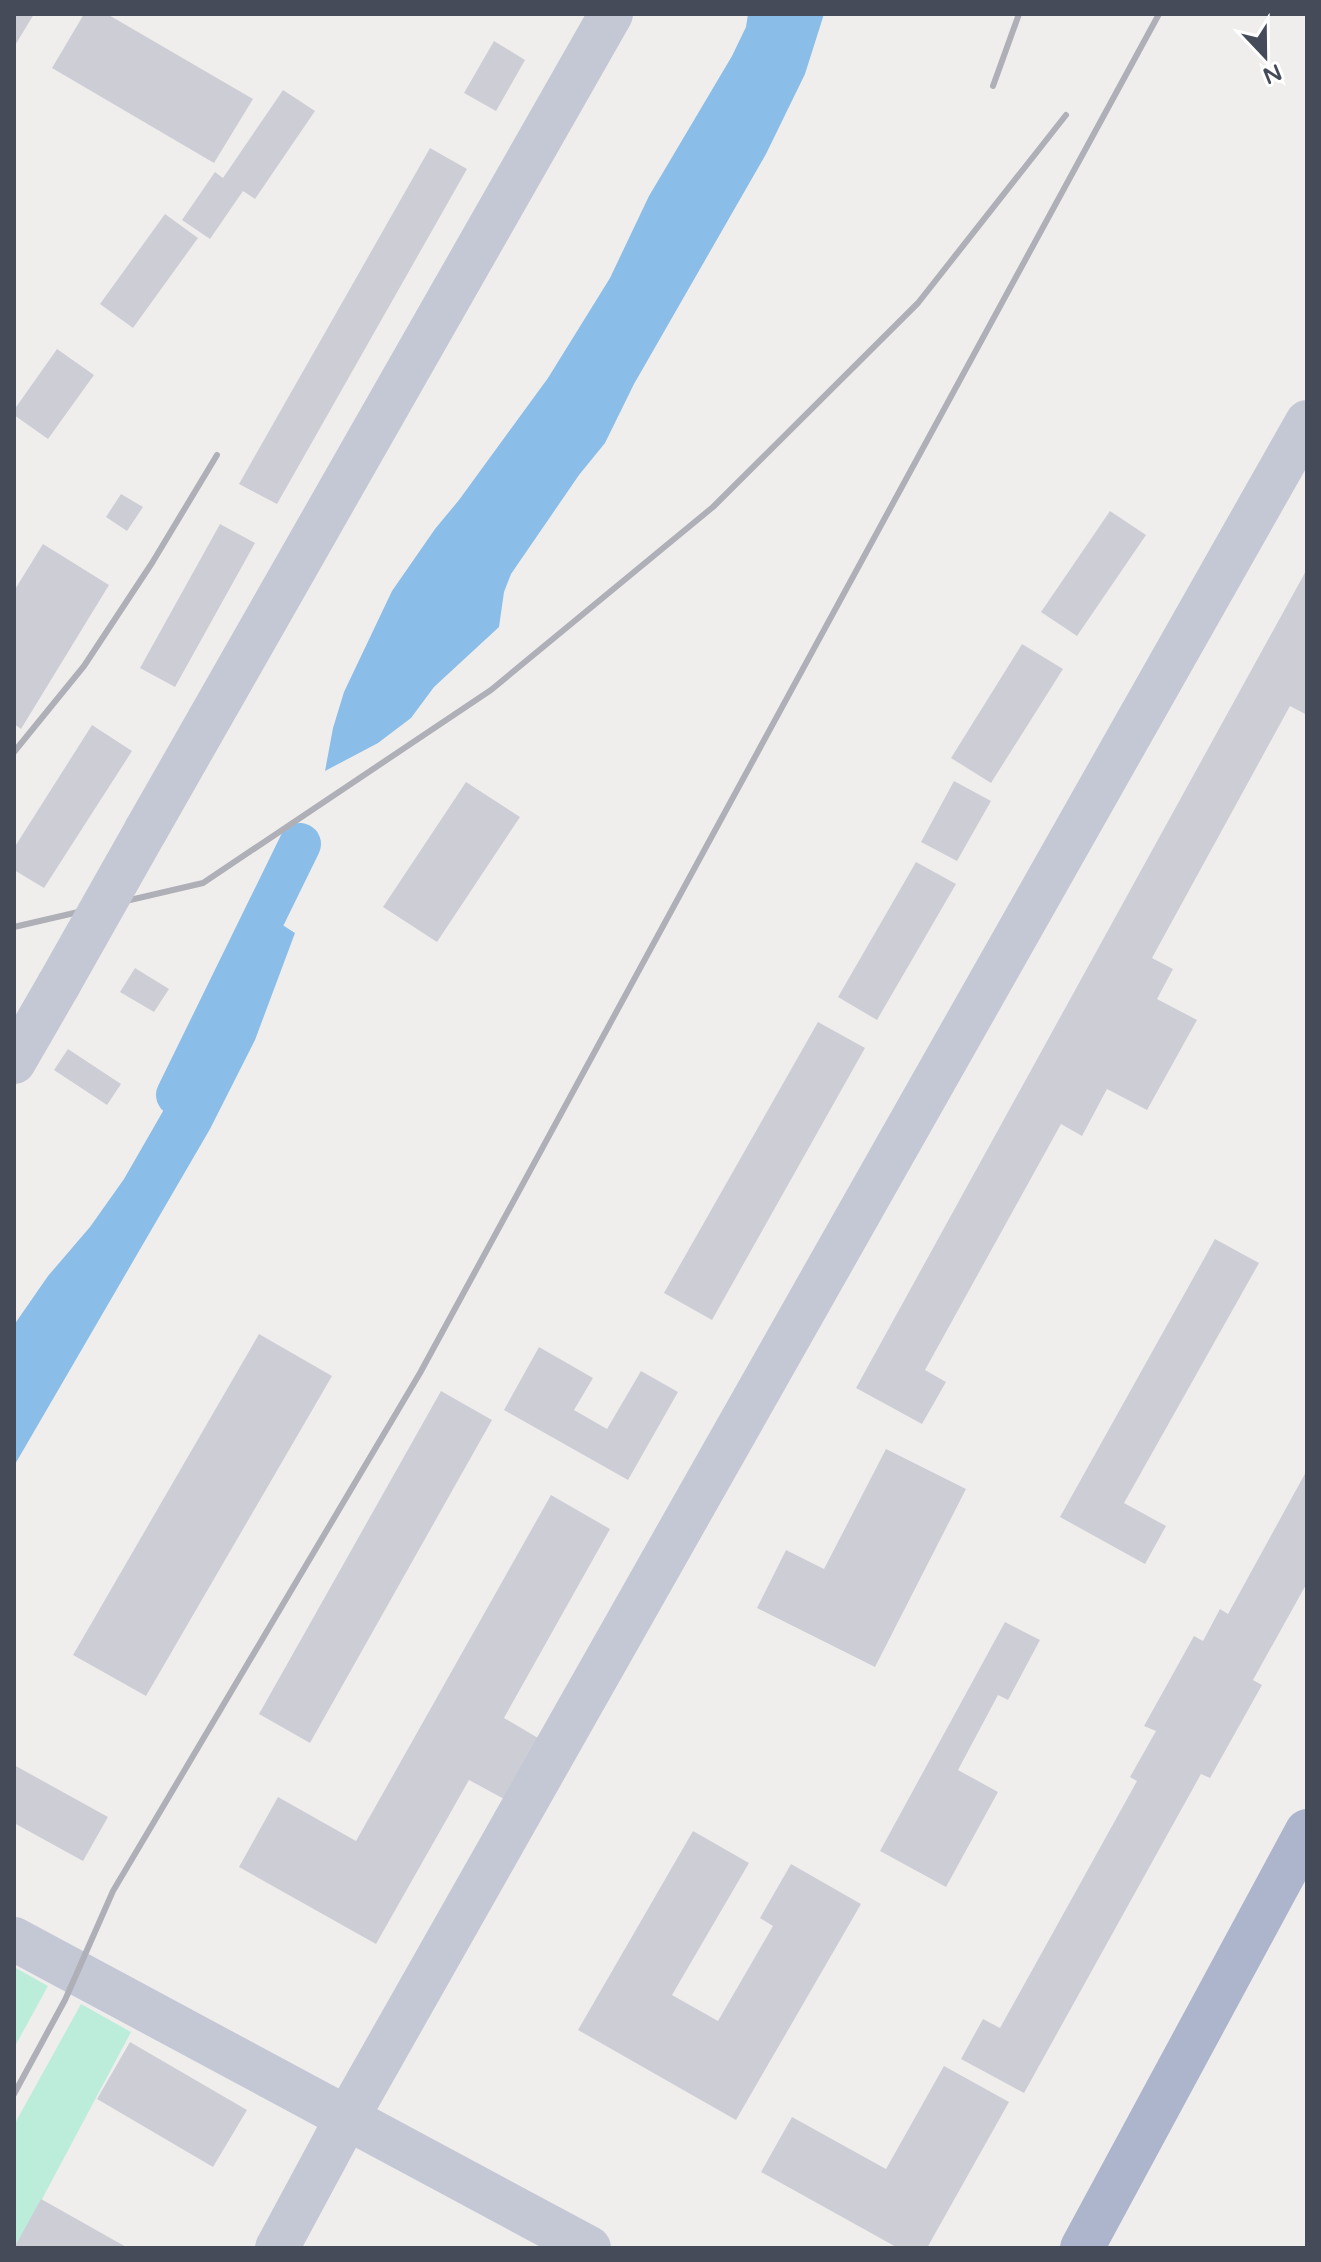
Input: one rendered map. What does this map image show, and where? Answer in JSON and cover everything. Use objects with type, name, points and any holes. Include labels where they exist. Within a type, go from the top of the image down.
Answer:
[{"type":"main road","points":[[1082,2248],[1307,1831]]},
{"type":"street","points":[[14,1062],[611,14]]},
{"type":"street","points":[[277,2248],[347,2118],[1307,422]]},
{"type":"street","points":[[14,1939],[589,2248]]},
{"type":"green space","points":[[14,1967],[48,1986],[14,2048]]},
{"type":"green space","points":[[81,2004],[131,2032],[14,2248],[14,2125]]},
{"type":"water","points":[[748,14],[824,14],[805,74],[766,154],[634,384],[605,443],[579,475],[511,574],[504,592],[499,627],[434,687],[411,718],[378,743],[325,771],[344,692],[392,591],[548,378],[610,278],[649,196],[732,56],[746,27]]},
{"type":"water","points":[[267,915],[295,933],[255,1040],[210,1129],[14,1466],[14,1325],[124,1179],[235,986]]},
{"type":"building","points":[[14,14],[34,14],[14,47]]},
{"type":"building","points":[[84,14],[107,14],[253,99],[214,163],[52,68]]},
{"type":"building","points":[[494,41],[525,60],[496,111],[464,93]]},
{"type":"building","points":[[283,90],[315,111],[255,199],[243,191],[210,239],[182,220],[215,172],[223,178]]},
{"type":"building","points":[[430,148],[467,169],[277,504],[239,484]]},
{"type":"building","points":[[165,214],[198,238],[133,328],[100,304]]},
{"type":"building","points":[[57,349],[94,375],[48,439],[14,415],[14,410]]},
{"type":"building","points":[[121,494],[143,507],[127,531],[106,517]]},
{"type":"building","points":[[1110,511],[1146,535],[1077,636],[1041,612]]},
{"type":"building","points":[[220,524],[255,543],[175,687],[140,668]]},
{"type":"building","points":[[43,544],[109,585],[21,729],[14,724],[14,591]]},
{"type":"building","points":[[1307,569],[1307,715],[1290,706],[1152,958],[1173,969],[1157,999],[1197,1020],[1147,1110],[1107,1089],[1082,1136],[1061,1124],[925,1370],[946,1382],[922,1424],[856,1388]]},
{"type":"building","points":[[1022,644],[1063,669],[991,783],[951,758]]},
{"type":"building","points":[[92,725],[132,751],[44,888],[14,870],[14,848]]},
{"type":"building","points":[[954,781],[991,801],[957,861],[921,842]]},
{"type":"building","points":[[466,782],[520,817],[437,942],[383,907]]},
{"type":"building","points":[[916,862],[956,884],[877,1020],[838,997]]},
{"type":"building","points":[[135,968],[169,989],[154,1012],[120,992]]},
{"type":"building","points":[[818,1022],[865,1048],[712,1320],[664,1293]]},
{"type":"building","points":[[68,1049],[121,1084],[107,1105],[54,1070]]},
{"type":"building","points":[[1215,1239],[1259,1263],[1124,1503],[1166,1526],[1145,1564],[1060,1517]]},
{"type":"building","points":[[259,1334],[332,1376],[146,1696],[73,1655]]},
{"type":"building","points":[[539,1347],[593,1378],[574,1410],[607,1429],[641,1371],[678,1392],[628,1480],[504,1410]]},
{"type":"building","points":[[441,1391],[492,1420],[310,1743],[259,1714]]},
{"type":"building","points":[[886,1449],[966,1489],[875,1667],[757,1608],[786,1550],[824,1569]]},
{"type":"building","points":[[1307,1470],[1307,1583],[1253,1680],[1262,1685],[1210,1778],[1201,1774],[1024,2093],[961,2059],[983,2019],[1000,2028],[1137,1781],[1130,1777],[1156,1731],[1144,1726],[1194,1636],[1203,1641],[1220,1609],[1228,1614]]},
{"type":"building","points":[[551,1495],[610,1529],[504,1718],[538,1738],[504,1799],[469,1780],[376,1944],[239,1867],[278,1797],[356,1841]]},
{"type":"building","points":[[1005,1622],[1040,1640],[1008,1700],[998,1695],[958,1770],[998,1792],[946,1887],[880,1851]]},
{"type":"building","points":[[14,1765],[108,1817],[83,1861],[14,1823]]},
{"type":"building","points":[[693,1831],[749,1863],[672,1995],[718,2021],[773,1926],[760,1918],[791,1864],[861,1904],[736,2120],[578,2030]]},
{"type":"building","points":[[130,2042],[247,2110],[213,2167],[97,2099]]},
{"type":"building","points":[[944,2066],[1009,2102],[927,2248],[898,2248],[761,2172],[792,2117],[886,2169]]},
{"type":"building","points":[[41,2199],[128,2248],[14,2248]]},
{"type":"waterway","points":[[177,1095],[300,844]]},
{"type":"railway","points":[[993,86],[1019,14]]},
{"type":"railway","points":[[14,2094],[65,2000],[113,1891],[420,1373],[1159,14]]},
{"type":"railway","points":[[14,927],[203,883],[491,690],[713,507],[918,303],[1066,115]]},
{"type":"railway","points":[[14,752],[84,666],[152,563],[217,455]]}]
